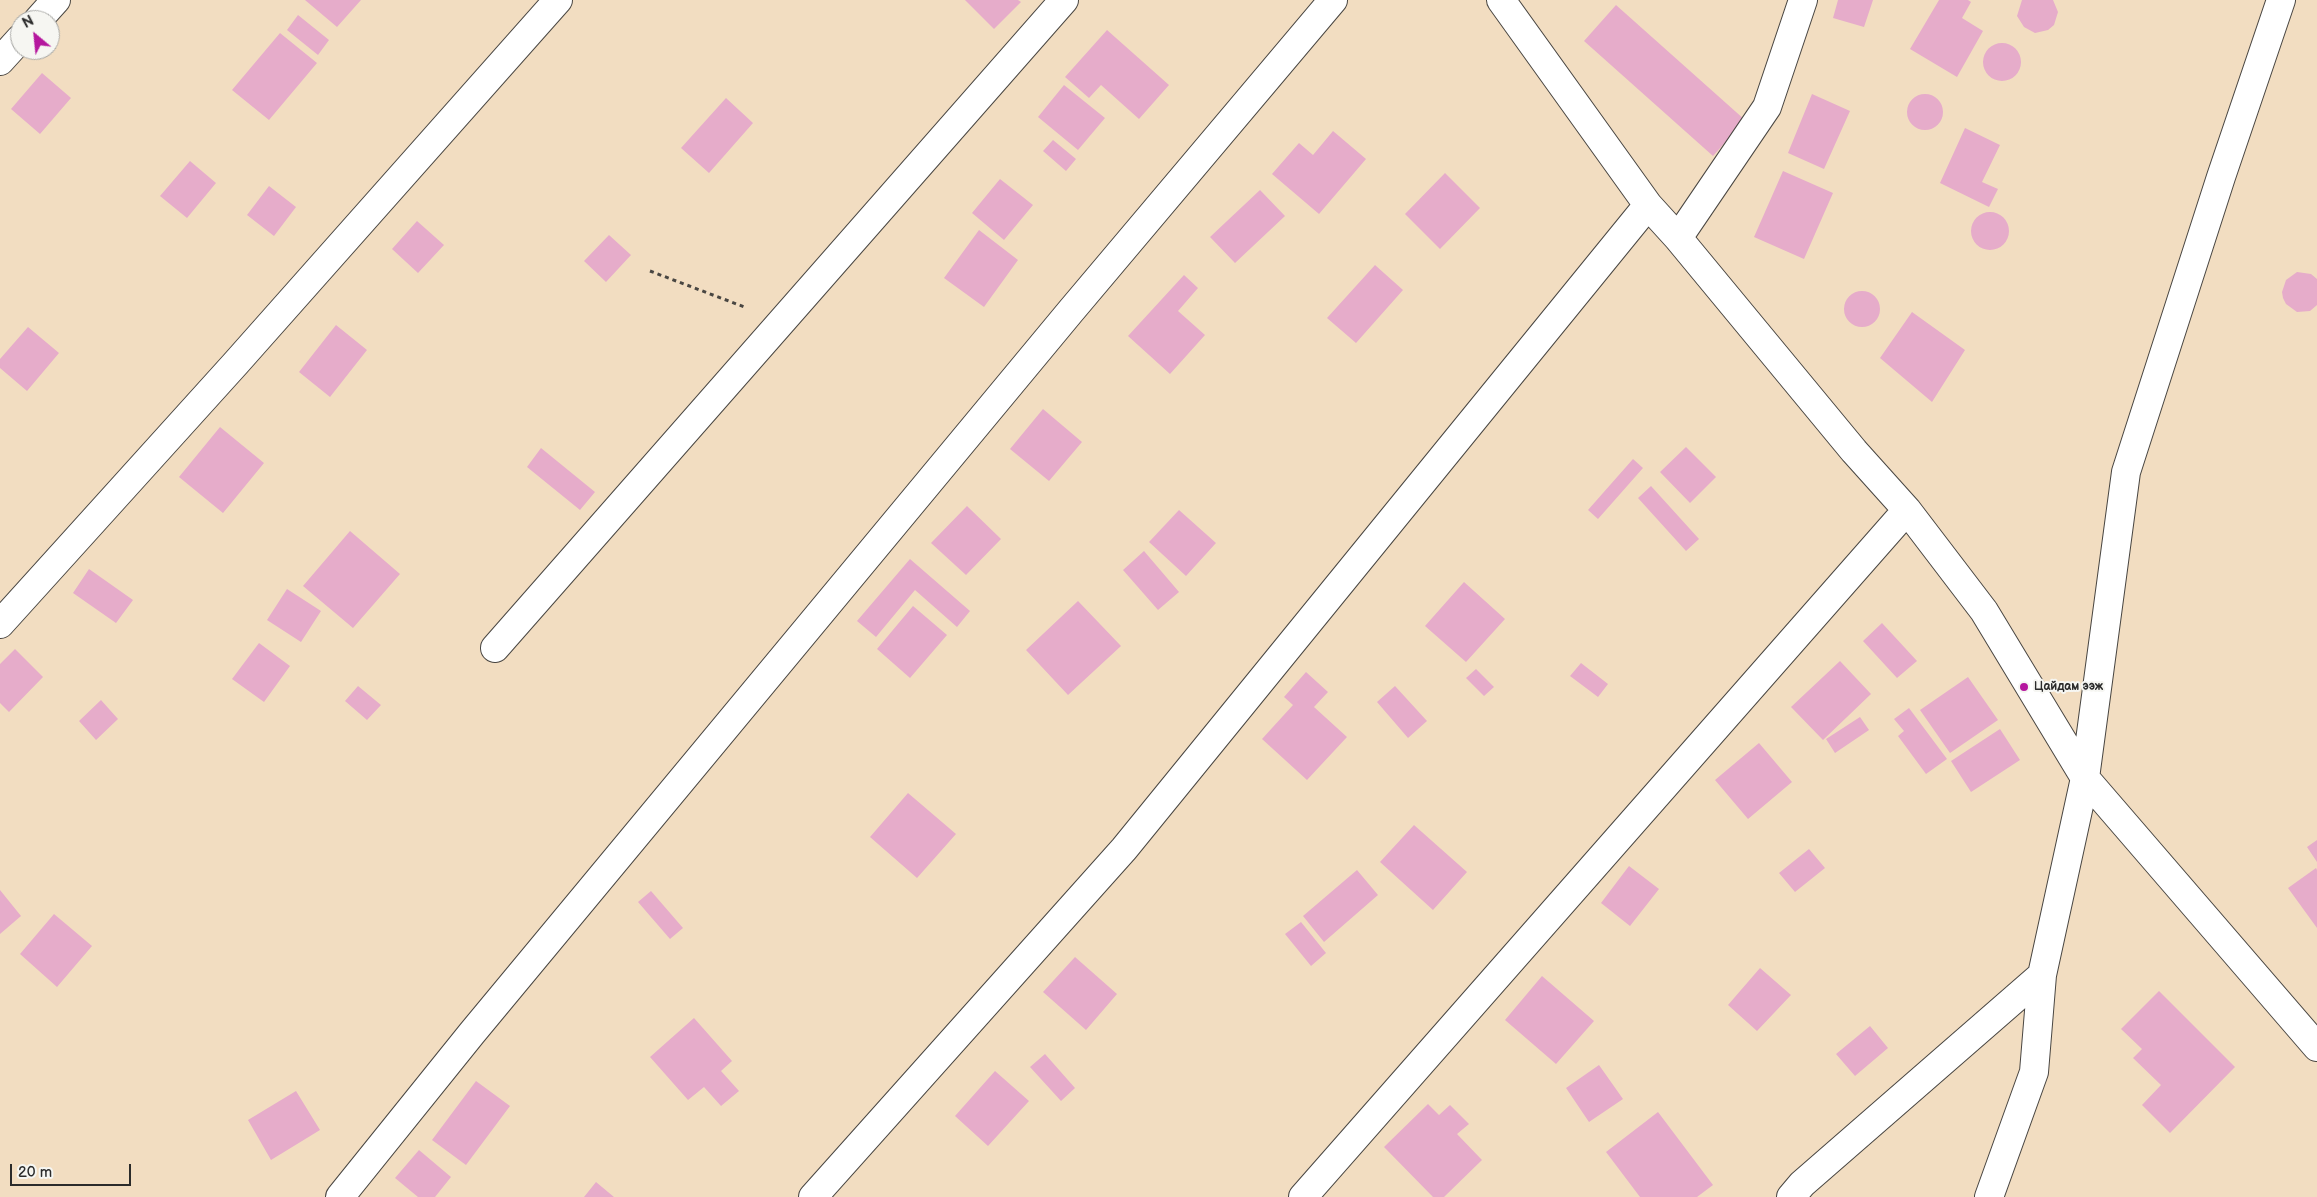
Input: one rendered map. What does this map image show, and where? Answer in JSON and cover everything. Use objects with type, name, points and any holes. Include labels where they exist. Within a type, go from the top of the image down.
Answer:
[{"type":"street","points":[[47,10],[56,0]]},
{"type":"street","points":[[0,624],[236,363],[558,0]]},
{"type":"street","points":[[495,648],[1064,0]]},
{"type":"street","points":[[340,1197],[472,1033],[1032,358],[1333,0]]},
{"type":"street","points":[[1501,0],[1648,205],[1678,238],[1854,451],[1907,510],[1984,611],[2085,778],[2317,1047]]},
{"type":"street","points":[[1678,238],[1767,107],[1803,0]]},
{"type":"street","points":[[1989,1197],[2034,1072],[2042,975],[2085,778],[2126,472],[2221,177],[2281,0]]},
{"type":"street","points":[[0,60],[10,50]]},
{"type":"street","points":[[813,1197],[1124,849],[1648,205]]},
{"type":"street","points":[[1303,1197],[1907,510]]},
{"type":"street","points":[[1791,1197],[1802,1184],[2042,975]]},
{"type":"path","points":[[650,271],[760,312],[780,324]]},
{"type":"building","points":[[305,0],[361,0],[337,27]]},
{"type":"building","points":[[965,0],[1018,0],[1021,2],[994,29]]},
{"type":"building","points":[[1838,0],[1873,0],[1864,27],[1833,18]]},
{"type":"building","points":[[1939,0],[1968,0],[1971,2],[1962,18],[1983,31],[1957,77],[1910,49]]},
{"type":"building","points":[[2022,0],[2053,0],[2058,12],[2054,25],[2048,30],[2035,33],[2024,27],[2017,16]]},
{"type":"building","points":[[1616,5],[1745,120],[1713,156],[1584,41]]},
{"type":"building","points":[[298,15],[329,40],[318,55],[287,30]]},
{"type":"building","points":[[1107,30],[1169,85],[1139,119],[1101,85],[1089,98],[1065,77]]},
{"type":"building","points":[[280,33],[317,63],[269,120],[232,90]]},
{"type":"building","points":[[2002,43],[2009,44],[2015,49],[2020,55],[2020,69],[2015,75],[2009,80],[2002,81],[1995,80],[1989,75],[1984,69],[1983,62],[1984,55],[1989,49],[1995,44]]},
{"type":"building","points":[[42,73],[71,98],[40,134],[11,109]]},
{"type":"building","points":[[1064,85],[1105,118],[1078,150],[1038,117]]},
{"type":"building","points":[[1812,94],[1850,111],[1824,169],[1788,153]]},
{"type":"building","points":[[1925,94],[1932,95],[1938,99],[1942,105],[1942,119],[1938,125],[1932,129],[1925,130],[1918,129],[1912,125],[1908,119],[1907,112],[1908,105],[1912,99],[1918,95]]},
{"type":"building","points":[[726,98],[753,123],[709,173],[681,148]]},
{"type":"building","points":[[1965,128],[2000,145],[1982,182],[1998,189],[1989,207],[1940,183]]},
{"type":"building","points":[[1333,131],[1366,159],[1319,214],[1272,174],[1299,143],[1313,155]]},
{"type":"building","points":[[1053,140],[1076,159],[1066,171],[1043,151]]},
{"type":"building","points":[[190,161],[216,183],[187,218],[160,196]]},
{"type":"building","points":[[1783,171],[1833,193],[1804,259],[1754,237]]},
{"type":"building","points":[[1445,173],[1480,208],[1440,249],[1405,214]]},
{"type":"building","points":[[1000,179],[1033,205],[1004,240],[972,213]]},
{"type":"building","points":[[269,186],[296,207],[274,236],[247,215]]},
{"type":"building","points":[[1260,190],[1285,216],[1235,263],[1210,237]]},
{"type":"building","points":[[1990,212],[2004,217],[2009,231],[2004,245],[1990,250],[1976,245],[1971,231],[1976,217]]},
{"type":"building","points":[[417,221],[444,245],[418,273],[392,249]]},
{"type":"building","points":[[979,230],[1018,260],[984,307],[944,278]]},
{"type":"building","points":[[609,235],[631,255],[606,282],[584,261]]},
{"type":"building","points":[[1375,265],[1403,290],[1356,343],[1327,318]]},
{"type":"building","points":[[2297,272],[2311,274],[2317,279],[2317,305],[2310,311],[2297,312],[2286,304],[2283,298],[2282,292],[2286,280]]},
{"type":"building","points":[[1184,275],[1198,288],[1178,311],[1205,335],[1170,374],[1128,336]]},
{"type":"building","points":[[1862,291],[1869,292],[1875,296],[1879,302],[1879,316],[1875,322],[1869,326],[1862,327],[1855,326],[1849,322],[1845,316],[1844,309],[1845,302],[1849,296],[1855,292]]},
{"type":"building","points":[[1912,312],[1965,350],[1932,402],[1880,358]]},
{"type":"building","points":[[336,325],[367,350],[330,397],[299,372]]},
{"type":"building","points":[[28,327],[59,353],[27,391],[0,368],[0,359]]},
{"type":"building","points":[[1043,409],[1082,442],[1049,481],[1010,449]]},
{"type":"building","points":[[220,427],[264,463],[223,513],[179,477]]},
{"type":"building","points":[[1686,447],[1716,477],[1690,503],[1660,472]]},
{"type":"building","points":[[541,448],[595,492],[580,510],[527,467]]},
{"type":"building","points":[[1633,459],[1643,468],[1598,519],[1588,510]]},
{"type":"building","points":[[1651,486],[1699,539],[1686,551],[1638,498]]},
{"type":"building","points":[[967,506],[1001,539],[966,575],[931,543]]},
{"type":"building","points":[[1179,510],[1216,543],[1186,576],[1149,542]]},
{"type":"building","points":[[350,531],[400,574],[353,628],[303,586]]},
{"type":"building","points":[[1144,551],[1179,592],[1158,610],[1123,570]]},
{"type":"building","points":[[910,559],[970,611],[957,627],[915,590],[876,637],[857,621]]},
{"type":"building","points":[[89,569],[133,600],[116,623],[73,593]]},
{"type":"building","points":[[1464,582],[1505,619],[1466,662],[1425,626]]},
{"type":"building","points":[[287,589],[321,611],[301,642],[267,620]]},
{"type":"building","points":[[1078,601],[1121,646],[1068,695],[1026,650]]},
{"type":"building","points":[[913,606],[947,635],[910,678],[877,649]]},
{"type":"building","points":[[1882,623],[1917,661],[1897,678],[1863,641]]},
{"type":"building","points":[[259,643],[290,666],[264,702],[232,679]]},
{"type":"building","points":[[15,649],[43,677],[9,712],[0,703],[0,664]]},
{"type":"building","points":[[1840,661],[1871,694],[1823,740],[1791,707]]},
{"type":"building","points":[[1581,663],[1608,684],[1598,697],[1570,676]]},
{"type":"building","points":[[1476,669],[1494,687],[1484,696],[1466,678]]},
{"type":"building","points":[[1306,672],[1328,692],[1314,707],[1347,737],[1307,780],[1262,739],[1293,705],[1284,697]]},
{"type":"building","points":[[1968,677],[1998,720],[1950,753],[1920,710]]},
{"type":"building","points":[[358,686],[381,705],[367,720],[345,701]]},
{"type":"building","points":[[1395,686],[1427,721],[1408,738],[1377,702]]},
{"type":"building","points":[[101,700],[118,719],[96,740],[79,721]]},
{"type":"building","points":[[1909,708],[1947,759],[1926,774],[1898,736],[1904,731],[1894,719]]},
{"type":"building","points":[[1860,717],[1869,730],[1835,753],[1826,739]]},
{"type":"building","points":[[2000,729],[2020,760],[1971,792],[1951,761]]},
{"type":"building","points":[[1759,743],[1792,782],[1748,819],[1715,780]]},
{"type":"building","points":[[908,793],[956,834],[917,878],[870,837]]},
{"type":"building","points":[[1414,825],[1467,872],[1433,910],[1380,862]]},
{"type":"building","points":[[2317,840],[2317,862],[2307,847]]},
{"type":"building","points":[[1809,849],[1825,868],[1795,892],[1779,873]]},
{"type":"building","points":[[1629,866],[1659,889],[1630,926],[1601,903]]},
{"type":"building","points":[[2316,868],[2317,870],[2317,928],[2288,888]]},
{"type":"building","points":[[1357,870],[1378,895],[1324,942],[1303,916]]},
{"type":"building","points":[[0,890],[21,916],[0,934]]},
{"type":"building","points":[[651,891],[683,928],[670,939],[638,902]]},
{"type":"building","points":[[54,914],[92,946],[57,987],[20,954]]},
{"type":"building","points":[[1301,922],[1326,953],[1311,966],[1285,934]]},
{"type":"building","points":[[1075,957],[1117,994],[1086,1030],[1043,992]]},
{"type":"building","points":[[1760,968],[1791,995],[1757,1031],[1728,1005]]},
{"type":"building","points":[[1542,976],[1594,1021],[1556,1064],[1505,1020]]},
{"type":"building","points":[[2159,991],[2235,1067],[2170,1133],[2142,1105],[2161,1085],[2133,1058],[2142,1049],[2121,1029]]},
{"type":"building","points":[[694,1018],[732,1061],[721,1071],[739,1091],[721,1106],[704,1087],[688,1100],[650,1057]]},
{"type":"building","points":[[1870,1026],[1888,1048],[1855,1076],[1836,1054]]},
{"type":"building","points":[[1045,1054],[1075,1088],[1061,1101],[1030,1067]]},
{"type":"building","points":[[1599,1065],[1623,1099],[1589,1122],[1566,1088]]},
{"type":"building","points":[[995,1071],[1029,1101],[988,1146],[955,1116]]},
{"type":"building","points":[[476,1081],[510,1106],[466,1165],[432,1140]]},
{"type":"building","points":[[296,1091],[320,1130],[271,1160],[248,1120]]},
{"type":"building","points":[[1428,1104],[1439,1115],[1450,1105],[1469,1124],[1457,1134],[1482,1160],[1444,1197],[1433,1197],[1384,1147]]},
{"type":"building","points":[[1658,1112],[1713,1185],[1697,1197],[1640,1197],[1606,1152]]},
{"type":"building","points":[[419,1150],[451,1177],[435,1197],[418,1197],[395,1178]]},
{"type":"building","points":[[596,1182],[614,1197],[584,1197]]},
{"type":"place","name":"Цайдам ээж","points":[[2024,687]]}]
